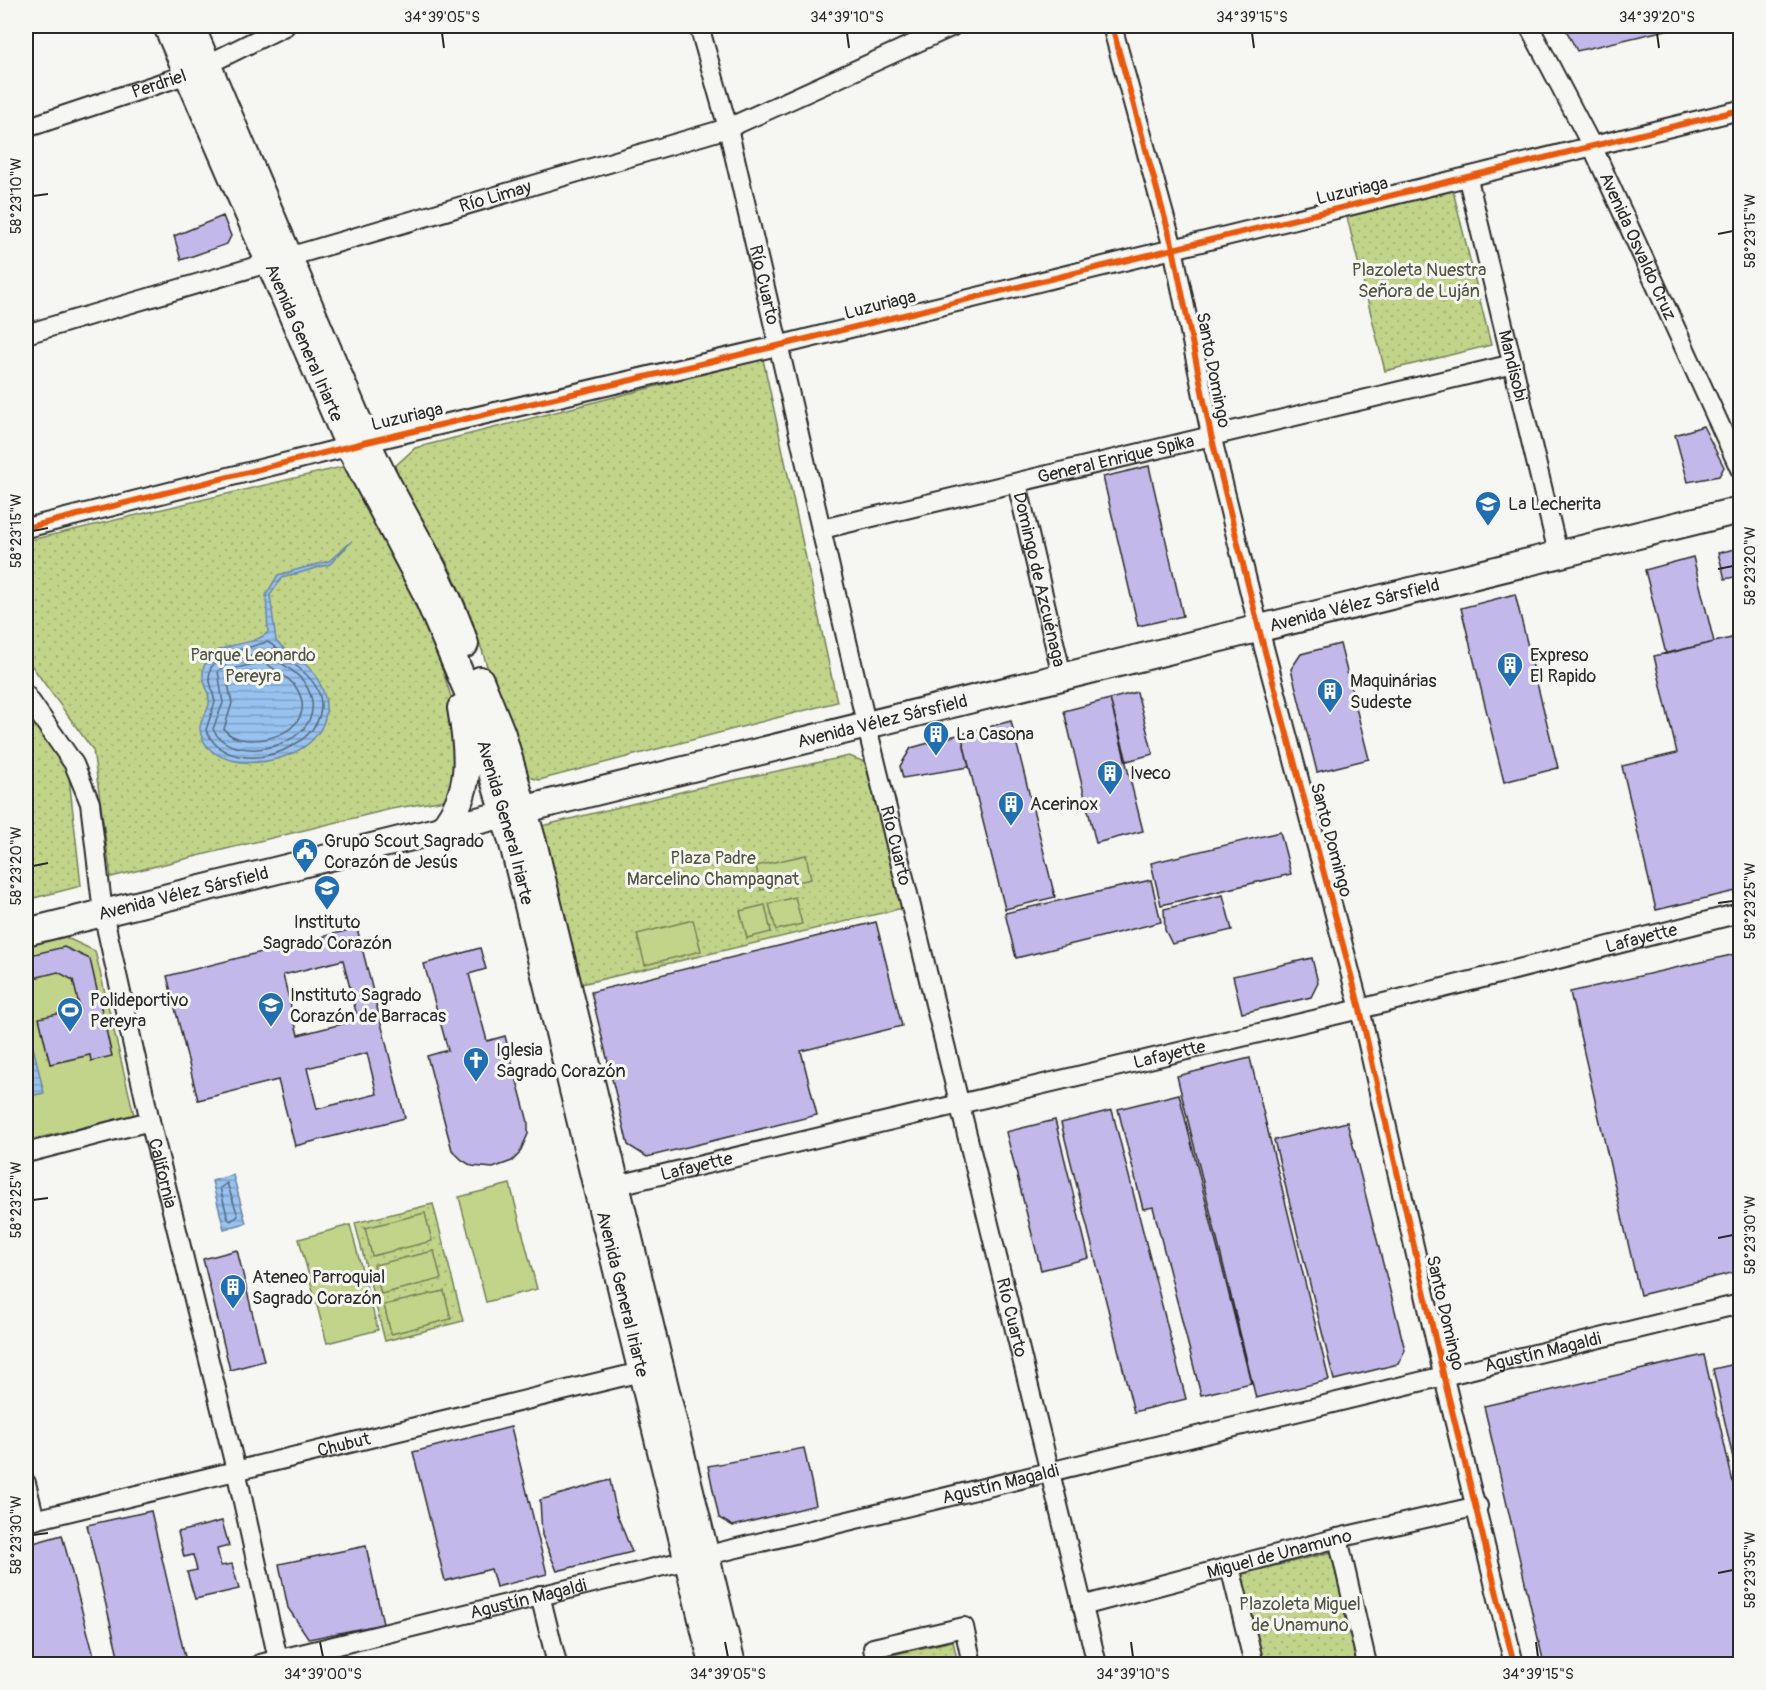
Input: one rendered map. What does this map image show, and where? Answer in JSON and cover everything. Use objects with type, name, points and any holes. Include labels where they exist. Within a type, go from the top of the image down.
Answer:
[{"type":"main road","name":"Avenida General Iriarte","points":[[167,26],[198,70],[358,444],[446,638],[514,810]]},
{"type":"main road","name":"Avenida General Iriarte","points":[[191,26],[198,70]]},
{"type":"main road","name":"Avenida General Iriarte","points":[[358,444],[451,604],[502,734],[514,810],[697,1557],[732,1665]]},
{"type":"main road","name":"Avenida Vélez Sársfield","points":[[26,932],[866,723],[1740,510]]},
{"type":"main road","points":[[443,828],[462,798],[467,771],[462,715],[446,638]]},
{"type":"main road","name":"Avenida General Iriarte","points":[[697,1557],[713,1665]]},
{"type":"street","name":"Perdriel","points":[[26,128],[198,70],[285,26]]},
{"type":"street","name":"Río Cuarto","points":[[699,26],[728,128],[866,723],[962,1105],[1048,1471],[1097,1665]]},
{"type":"street","name":"Río Limay","points":[[26,334],[279,262],[728,128],[952,26]]},
{"type":"street","name":"Santo Domingo","points":[[1112,26],[1173,248],[1211,435],[1259,629],[1360,1009],[1444,1378],[1478,1506],[1514,1665]]},
{"type":"street","name":"Avenida Osvaldo Cruz","points":[[1529,26],[1593,148],[1740,469]]},
{"type":"street","name":"Luzuriaga","points":[[26,528],[358,444],[777,346],[1173,248],[1468,179],[1740,110]]},
{"type":"street","name":"Mandisobi","points":[[1468,179],[1558,553]]},
{"type":"street","name":"General Enrique Spika","points":[[822,529],[1513,364]]},
{"type":"street","name":"Domingo de Azcuénaga","points":[[1017,483],[1062,676]]},
{"type":"street","name":"California","points":[[26,695],[74,764],[86,791],[93,820],[103,913],[150,1121],[236,1470],[272,1663]]},
{"type":"street","name":"Lafayette","points":[[607,1187],[962,1105],[1360,1009],[1740,913]]},
{"type":"street","points":[[26,1153],[150,1121]]},
{"type":"street","name":"Agustín Magaldi","points":[[272,1663],[540,1595],[1048,1471],[1444,1378],[1740,1304]]},
{"type":"street","name":"Chubut","points":[[30,1521],[652,1370]]},
{"type":"street","points":[[26,1483],[30,1521]]},
{"type":"street","name":"Miguel de Unamuno","points":[[1082,1606],[1338,1538],[1478,1506]]},
{"type":"street","points":[[1338,1538],[1367,1665]]},
{"type":"street","points":[[1230,1567],[1254,1665]]},
{"type":"street","points":[[540,1595],[557,1665]]},
{"type":"street","points":[[876,1665],[873,1648],[964,1626],[972,1665]]},
{"type":"green space","name":"Plazoleta Nuestra Señora de Luján","points":[[1453,191],[1491,345],[1385,371],[1347,217]]},
{"type":"green space","points":[[763,359],[837,702],[539,780],[522,775],[471,616],[448,564],[392,469],[415,448]]},
{"type":"green space","name":"Parque Leonardo Pereyra","points":[[350,465],[430,631],[458,720],[455,792],[445,800],[391,809],[111,877],[93,750],[26,658],[26,541]]},
{"type":"green space","points":[[26,700],[67,759],[81,886],[26,900]]},
{"type":"green space","name":"Plaza Padre Marcelino Champagnat","points":[[849,756],[865,762],[903,908],[577,985],[537,827],[701,787]]},
{"type":"green space","points":[[806,855],[811,879],[761,890],[756,866]]},
{"type":"green space","points":[[795,897],[802,924],[776,930],[769,904]]},
{"type":"green space","points":[[765,905],[771,932],[747,938],[740,911]]},
{"type":"green space","points":[[693,920],[701,951],[645,965],[637,934]]},
{"type":"green space","name":"Polideportivo Pereyra","points":[[65,937],[95,951],[134,1115],[26,1141],[26,946]]},
{"type":"green space","points":[[510,1184],[537,1289],[486,1302],[459,1197]]},
{"type":"green space","points":[[433,1204],[463,1321],[385,1341],[355,1223]]},
{"type":"green space","points":[[425,1213],[432,1241],[372,1256],[365,1228]]},
{"type":"green space","points":[[350,1225],[378,1330],[327,1343],[299,1239]]},
{"type":"green space","points":[[434,1251],[441,1279],[381,1294],[374,1265]]},
{"type":"green space","points":[[444,1291],[451,1319],[391,1334],[384,1305]]},
{"type":"green space","name":"Plazoleta Miguel de Unamuno","points":[[1333,1552],[1360,1664],[1263,1664],[1241,1574]]},
{"type":"green space","points":[[953,1641],[958,1664],[885,1664],[883,1657]]},
{"type":"water","points":[[352,541],[330,564],[282,578],[270,595],[276,641],[308,667],[317,678],[326,707],[320,730],[303,747],[279,758],[253,762],[228,759],[209,748],[200,729],[209,704],[203,669],[210,656],[217,651],[261,637],[268,632],[266,595],[278,575],[329,561]]},
{"type":"water","points":[[29,1030],[44,1093],[26,1097],[26,1031]]},
{"type":"water","points":[[233,1175],[246,1223],[224,1229],[212,1181]]},
{"type":"building","points":[[1564,26],[1683,26],[1577,51]]},
{"type":"building","points":[[223,216],[231,236],[227,244],[181,260],[174,236]]},
{"type":"building","points":[[1703,426],[1724,467],[1719,476],[1688,482],[1675,435]]},
{"type":"building","points":[[1149,466],[1183,616],[1138,626],[1103,477]]},
{"type":"building","points":[[1739,548],[1740,576],[1725,579],[1718,553]]},
{"type":"building","points":[[1693,557],[1714,642],[1666,654],[1645,570]]},
{"type":"building","name":"Expreso El Rapido","points":[[1515,594],[1558,768],[1504,782],[1461,608]]},
{"type":"building","points":[[1740,636],[1740,890],[1656,910],[1622,766],[1677,753],[1654,656]]},
{"type":"building","name":"Maquinárias Sudeste","points":[[1340,644],[1369,759],[1317,772],[1291,669],[1301,654]]},
{"type":"building","points":[[1137,692],[1153,754],[1127,761],[1110,699]]},
{"type":"building","name":"Iveco","points":[[1110,699],[1143,831],[1096,843],[1064,711]]},
{"type":"building","name":"Acerinox","points":[[1011,721],[1055,897],[1005,909],[961,734]]},
{"type":"building","name":"La Casona","points":[[961,734],[969,767],[903,778],[900,766],[911,748]]},
{"type":"building","points":[[1280,832],[1291,874],[1161,905],[1151,863]]},
{"type":"building","points":[[1151,880],[1161,922],[1016,958],[1005,913]]},
{"type":"building","points":[[1223,895],[1232,930],[1172,944],[1165,930],[1164,909]]},
{"type":"building","points":[[876,922],[902,1026],[801,1051],[817,1115],[647,1157],[628,1145],[591,992]]},
{"type":"building","points":[[357,928],[405,1118],[295,1146],[278,1080],[198,1100],[167,976]],"holes":[[[343,960],[358,1020],[298,1035],[283,975]],[[367,1053],[377,1094],[317,1109],[307,1068]]]},
{"type":"building","points":[[64,947],[90,959],[112,1056],[91,1061],[90,1055],[50,1064],[39,1018],[80,1009],[73,980],[58,972],[26,980],[26,956]]},
{"type":"building","name":"Iglesia Sagrado Corazón","points":[[480,948],[486,969],[469,974],[487,1041],[505,1036],[528,1122],[528,1134],[519,1154],[512,1161],[493,1168],[472,1166],[452,1150],[427,1056],[448,1050],[424,964]]},
{"type":"building","points":[[1740,953],[1740,1271],[1640,1295],[1570,992]]},
{"type":"building","points":[[1312,958],[1318,983],[1311,997],[1242,1013],[1233,976]]},
{"type":"building","points":[[1250,1058],[1329,1380],[1256,1398],[1177,1076]]},
{"type":"building","points":[[1179,1094],[1251,1383],[1201,1395],[1153,1207],[1143,1209],[1118,1109]]},
{"type":"building","points":[[1112,1110],[1186,1399],[1134,1412],[1061,1123]]},
{"type":"building","points":[[1055,1120],[1089,1258],[1041,1270],[1006,1132]]},
{"type":"building","points":[[1347,1122],[1405,1350],[1398,1364],[1334,1380],[1274,1140]]},
{"type":"building","name":"Ateneo Parroquial Sagrado Corazón","points":[[237,1250],[264,1361],[230,1370],[203,1259]]},
{"type":"building","points":[[1704,1355],[1740,1513],[1740,1664],[1544,1664],[1484,1406]]},
{"type":"building","points":[[1740,1363],[1740,1489],[1713,1369]]},
{"type":"building","points":[[511,1427],[547,1574],[496,1587],[491,1569],[445,1581],[413,1452]]},
{"type":"building","points":[[804,1448],[816,1505],[733,1526],[719,1518],[708,1466]]},
{"type":"building","points":[[610,1480],[617,1515],[632,1552],[557,1571],[542,1535],[540,1500]]},
{"type":"building","points":[[151,1511],[185,1657],[153,1664],[120,1664],[87,1525]]},
{"type":"building","points":[[222,1521],[229,1546],[217,1549],[221,1566],[232,1564],[239,1589],[195,1599],[187,1572],[197,1570],[193,1555],[184,1557],[178,1532]]},
{"type":"building","points":[[62,1535],[96,1664],[26,1664],[26,1545]]},
{"type":"building","points":[[366,1546],[383,1624],[309,1639],[288,1608],[279,1564]]},
{"type":"cycle path","points":[[1112,26],[1173,248],[1211,435],[1259,629],[1360,1009],[1444,1378],[1514,1664]]},
{"type":"cycle path","points":[[26,528],[367,442],[777,346],[1740,110]]},
{"type":"place","name":"La Lecherita","points":[[1488,527]]},
{"type":"place","name":"Expreso El Rapido","points":[[1510,688]]},
{"type":"place","name":"Maquinárias Sudeste","points":[[1330,714]]},
{"type":"place","name":"La Casona","points":[[936,757]]},
{"type":"place","name":"Iveco","points":[[1110,796]]},
{"type":"place","name":"Acerinox","points":[[1011,827]]},
{"type":"place","name":"Grupo Scout Sagrado Corazón de Jesús","points":[[305,874]]},
{"type":"place","name":"Instituto Sagrado Corazón","points":[[327,911]]},
{"type":"place","name":"Instituto Sagrado Corazón de Barracas","points":[[271,1028]]},
{"type":"place","name":"Polideportivo Pereyra","points":[[70,1033]]},
{"type":"place","name":"Iglesia Sagrado Corazón","points":[[476,1083]]},
{"type":"place","name":"Ateneo Parroquial Sagrado Corazón","points":[[233,1310]]}]
